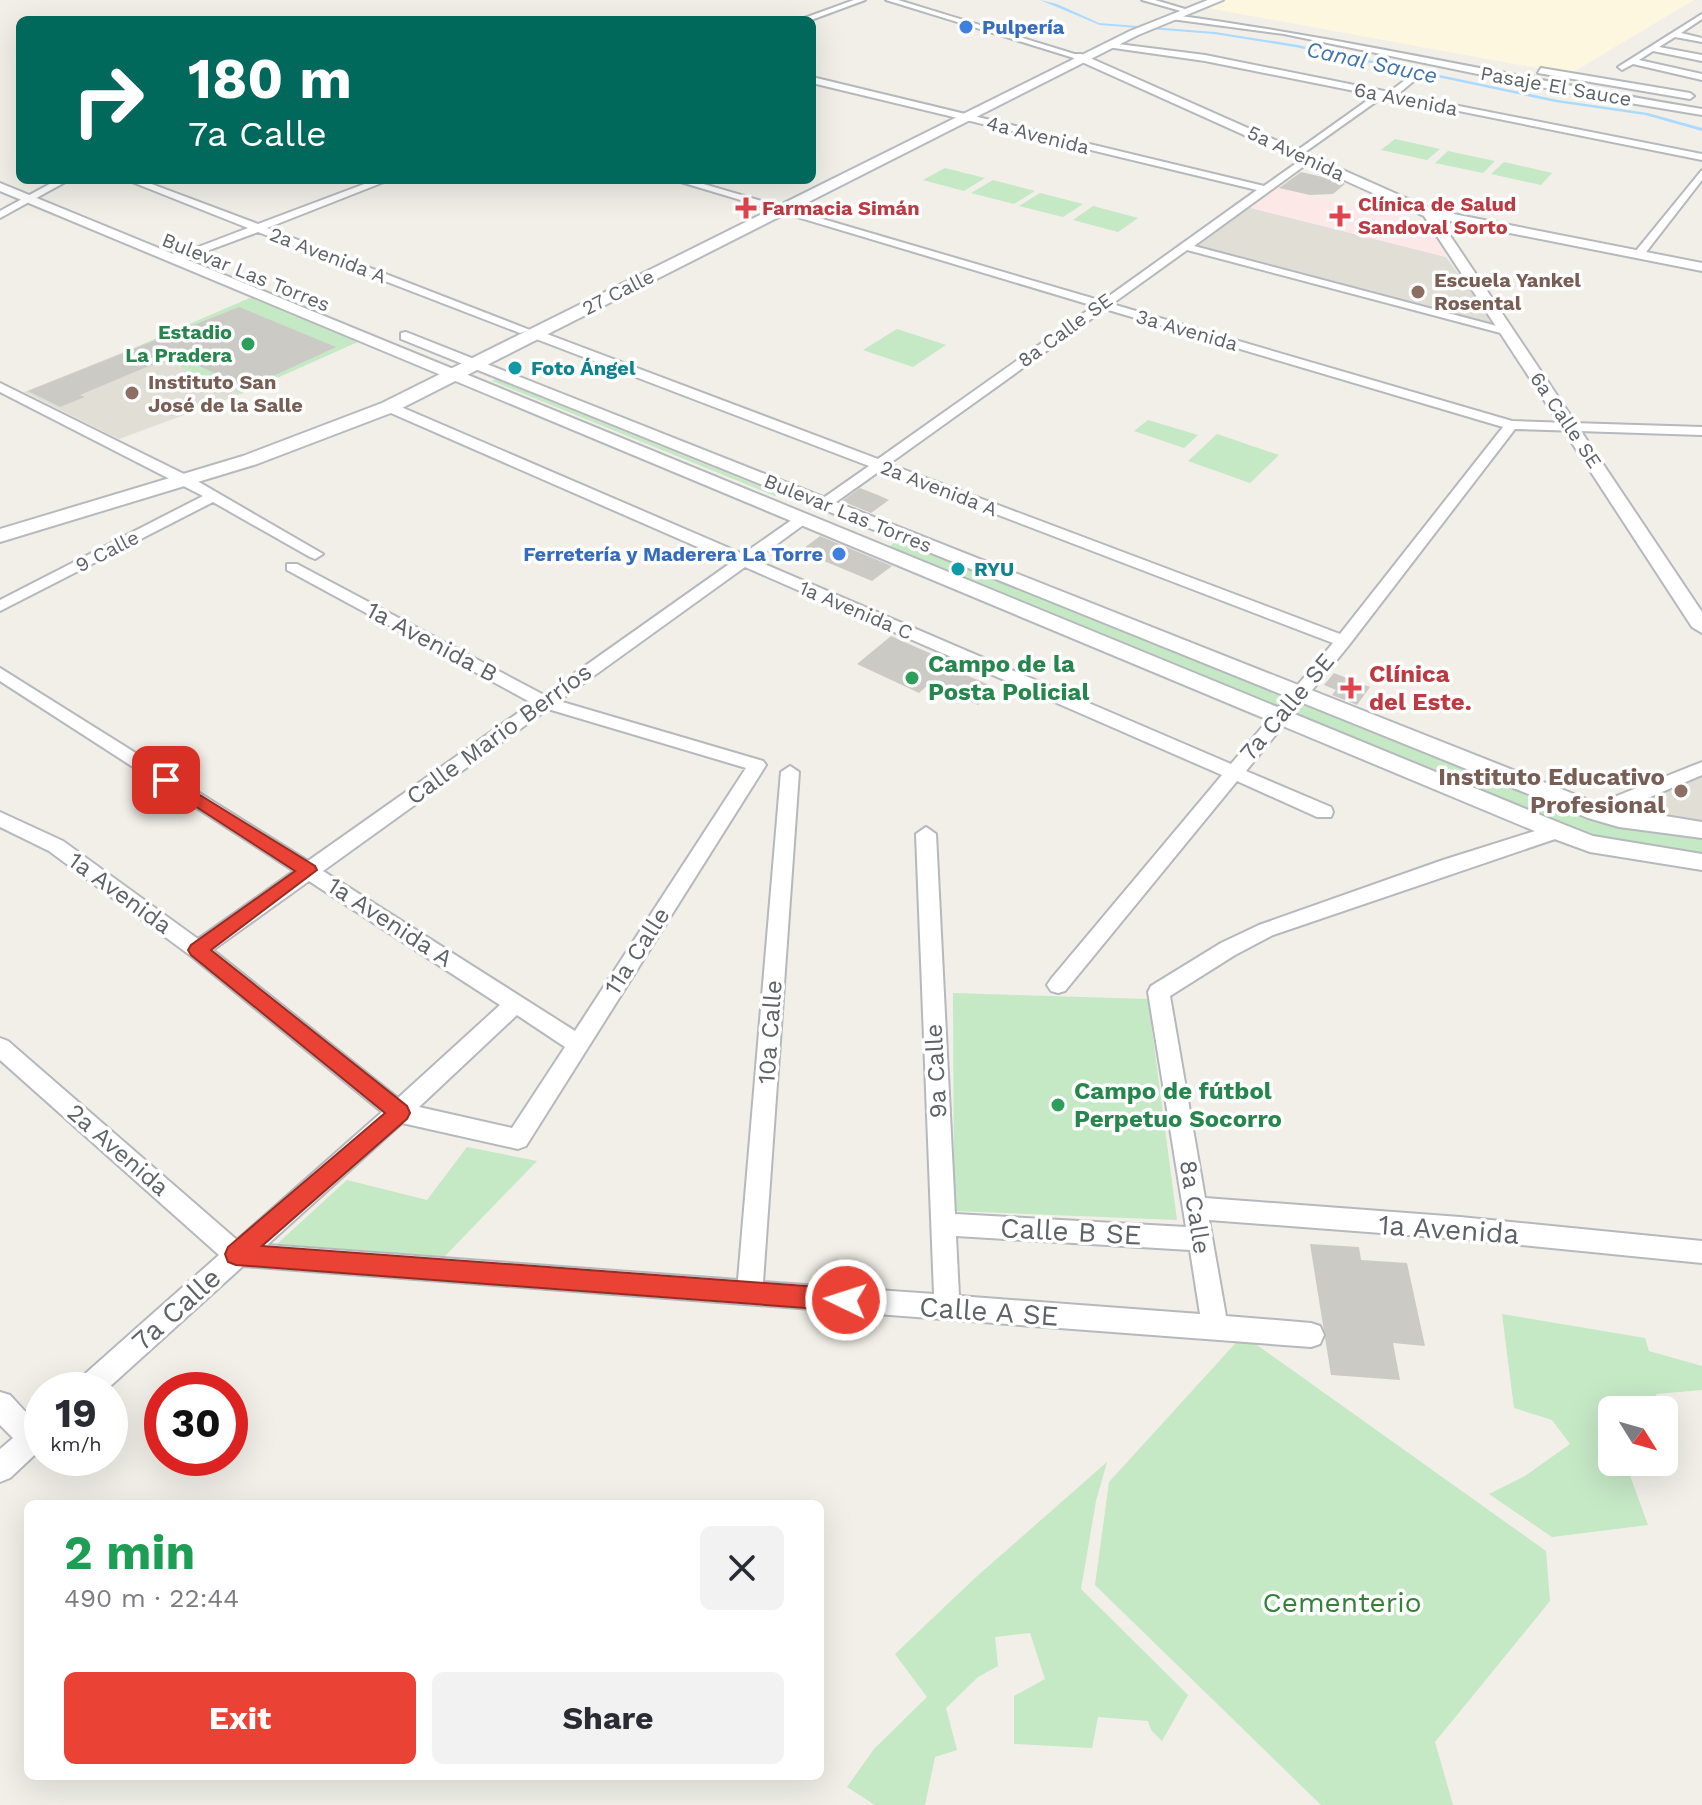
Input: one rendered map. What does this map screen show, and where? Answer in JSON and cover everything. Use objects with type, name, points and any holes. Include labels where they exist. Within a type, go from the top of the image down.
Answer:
[{"type":"main road","name":"27 Calle","points":[[0,536],[308,439],[389,407],[775,208],[1129,33],[1205,0]]},
{"type":"main road","name":"27 Calle","points":[[1177,13],[1218,0]]},
{"type":"main road","name":"27 Calle","points":[[1081,57],[1129,33]]},
{"type":"main road","name":"27 Calle","points":[[0,527],[180,478],[349,417],[462,369]]},
{"type":"street","points":[[815,16],[861,0]]},
{"type":"street","name":"5a Avenida","points":[[890,0],[1081,57],[1429,213],[1702,267]]},
{"type":"street","name":"Pasaje El Sauce","points":[[1146,0],[1177,13],[1312,37],[1568,90],[1702,112]]},
{"type":"street","points":[[1702,16],[1697,23],[1626,64],[1702,77]]},
{"type":"street","points":[[1674,34],[1702,40]]},
{"type":"street","name":"6a Avenida","points":[[1110,45],[1161,50],[1702,157]]},
{"type":"street","points":[[1652,48],[1702,58]]},
{"type":"street","points":[[1446,54],[1474,59]]},
{"type":"street","points":[[1528,68],[1701,99]]},
{"type":"street","points":[[1642,72],[1702,87]]},
{"type":"street","points":[[1568,90],[1584,77]]},
{"type":"street","name":"8a Calle SE","points":[[824,504],[1264,189],[1303,156],[1412,78]]},
{"type":"street","name":"4a Avenida","points":[[816,81],[1264,189]]},
{"type":"street","points":[[1639,254],[1702,173]]},
{"type":"street","name":"Bulevar Las Torres","points":[[28,184],[266,281]]},
{"type":"street","points":[[0,215],[56,184]]},
{"type":"street","name":"2a Avenida A","points":[[143,184],[1343,641]]},
{"type":"street","points":[[176,259],[374,184]]},
{"type":"street","name":"3a Avenida","points":[[693,184],[1511,425],[1702,431]]},
{"type":"street","name":"Bulevar Las Torres","points":[[0,187],[176,259],[824,504],[1596,812],[1619,819],[1702,830]]},
{"type":"street","name":"6a Calle SE","points":[[1429,213],[1702,627]]},
{"type":"street","points":[[1183,246],[1508,333]]},
{"type":"street","name":"Bulevar Las Torres","points":[[395,331],[462,369],[801,520],[1557,831],[1590,844],[1702,862]]},
{"type":"street","points":[[0,387],[214,496],[315,554]]},
{"type":"street","name":"1a Avenida C","points":[[389,407],[1324,812]]},
{"type":"street","name":"7a Calle SE","points":[[1058,985],[1343,641],[1511,425]]},
{"type":"street","name":"9 Calle","points":[[0,606],[214,496]]},
{"type":"street","name":"Calle Mario Berríos","points":[[198,950],[801,520]]},
{"type":"street","name":"1a Avenida B","points":[[292,567],[544,702],[757,765]]},
{"type":"street","name":"1a Avenida A","points":[[0,673],[577,1043]]},
{"type":"street","name":"11a Calle","points":[[518,1139],[757,765]]},
{"type":"street","points":[[1596,812],[1702,768]]},
{"type":"street","name":"10a Calle","points":[[750,1293],[790,772]]},
{"type":"street","name":"1a Avenida","points":[[0,819],[56,846],[198,950],[400,1113],[518,1139]]},
{"type":"street","name":"8a Calle","points":[[1215,1328],[1159,992],[1228,949],[1266,930],[1557,831]]},
{"type":"street","name":"9a Calle","points":[[926,834],[947,1308]]},
{"type":"street","name":"7a Calle","points":[[106,1372],[236,1254],[400,1113],[516,1003]]},
{"type":"street","name":"2a Avenida","points":[[0,1047],[236,1254]]},
{"type":"street","name":"1a Avenida","points":[[1195,1208],[1460,1228],[1701,1254]]},
{"type":"street","name":"Calle B SE","points":[[943,1224],[1200,1239]]},
{"type":"street","name":"Calle A SE","points":[[236,1254],[1311,1335]]},
{"type":"street","points":[[0,1405],[24,1424]]},
{"type":"street","points":[[0,1468],[24,1447]]},
{"type":"shaded area","points":[[1227,0],[1694,0],[1570,74],[1208,8]]},
{"type":"shaded area","name":"Clínica de Salud Sandoval Sorto","points":[[1275,186],[1433,226],[1446,257],[1247,207]]},
{"type":"shaded area","name":"Escuela Yankel Rosental","points":[[1247,207],[1446,257],[1497,327],[1191,246]]},
{"type":"shaded area","name":"Instituto San José de la Salle","points":[[136,347],[241,394],[119,439],[24,392]]},
{"type":"shaded area","name":"Instituto Educativo Profesional","points":[[1702,775],[1702,825],[1625,815],[1618,807]]},
{"type":"green space","points":[[1395,139],[1440,149],[1427,160],[1381,150]]},
{"type":"green space","points":[[1448,151],[1495,161],[1483,173],[1435,163]]},
{"type":"green space","points":[[1504,162],[1552,173],[1541,185],[1491,174]]},
{"type":"green space","points":[[945,168],[985,178],[964,191],[923,180]]},
{"type":"green space","points":[[993,180],[1035,191],[1014,204],[971,193]]},
{"type":"green space","points":[[1040,193],[1083,204],[1063,217],[1019,206]]},
{"type":"green space","points":[[1093,206],[1138,218],[1118,232],[1073,220]]},
{"type":"green space","name":"Estadio La Pradera","points":[[252,297],[360,341],[241,394],[136,347]]},
{"type":"green space","points":[[897,329],[946,345],[913,367],[863,350]]},
{"type":"green space","points":[[496,379],[778,494],[775,496],[492,381]]},
{"type":"green space","points":[[1148,420],[1198,435],[1184,448],[1134,431]]},
{"type":"green space","points":[[1217,434],[1279,455],[1250,483],[1188,461]]},
{"type":"green space","points":[[899,537],[1590,821],[1702,838],[1702,859],[1595,839],[1318,723],[886,551]]},
{"type":"green space","name":"Campo de fútbol Perpetuo Socorro","points":[[953,993],[1148,999],[1177,1220],[954,1211]]},
{"type":"green space","points":[[467,1147],[537,1161],[444,1257],[277,1244],[347,1180],[427,1200]]},
{"type":"green space","points":[[1502,1314],[1645,1338],[1649,1351],[1702,1366],[1702,1390],[1656,1396],[1598,1396],[1598,1476],[1630,1476],[1648,1525],[1552,1537],[1489,1494],[1525,1476],[1570,1444],[1552,1420],[1514,1408]]},
{"type":"green space","name":"Cementerio","points":[[1243,1335],[1546,1551],[1550,1601],[1435,1742],[1453,1805],[1321,1805],[1095,1585],[1109,1482]]},
{"type":"green space","points":[[1107,1462],[1096,1501],[1081,1589],[1188,1695],[1162,1741],[1151,1730],[1148,1721],[1098,1717],[1092,1748],[1014,1744],[1014,1696],[1045,1679],[1030,1633],[995,1637],[998,1666],[978,1677],[946,1708],[957,1750],[935,1757],[925,1805],[875,1805],[847,1787],[874,1749],[927,1697],[895,1654],[975,1578]]},
{"type":"water","name":"Canal Sauce","points":[[1040,0],[1057,4],[1099,23],[1215,32],[1298,45],[1558,100],[1648,113],[1702,128],[1702,131],[1645,115],[1555,102],[1295,47],[1214,34],[1100,25]]},
{"type":"building","points":[[1301,172],[1345,184],[1333,194],[1310,195],[1279,188]]},
{"type":"building","name":"Estadio La Pradera","points":[[239,307],[336,347],[247,388],[175,355],[80,395],[85,397],[60,407],[28,391]]},
{"type":"building","points":[[860,488],[889,500],[871,513],[842,501]]},
{"type":"building","points":[[820,536],[892,566],[872,581],[800,551]]},
{"type":"building","name":"Campo de la Posta Policial","points":[[891,636],[952,663],[948,667],[996,688],[978,705],[930,683],[919,693],[857,664]]},
{"type":"building","name":"Clínica del Este.","points":[[1334,673],[1370,687],[1357,705],[1332,695],[1336,690],[1324,685]]},
{"type":"building","points":[[1310,1244],[1359,1247],[1361,1260],[1407,1263],[1425,1346],[1393,1343],[1400,1380],[1331,1375]]},
{"type":"place","name":"Pulpería","points":[[966,27]]},
{"type":"place","name":"Farmacia Simán","points":[[746,208]]},
{"type":"place","name":"Clínica de Salud Sandoval Sorto","points":[[1340,216]]},
{"type":"place","name":"Escuela Yankel Rosental","points":[[1418,292]]},
{"type":"place","name":"Estadio La Pradera","points":[[248,344]]},
{"type":"place","name":"Foto Ángel","points":[[515,368]]},
{"type":"place","name":"Instituto San José de la Salle","points":[[132,393]]},
{"type":"place","name":"Ferretería y Maderera La Torre","points":[[839,554]]},
{"type":"place","name":"RYU","points":[[958,569]]},
{"type":"place","name":"Campo de la Posta Policial","points":[[912,678]]},
{"type":"place","name":"Clínica del Este.","points":[[1351,688]]},
{"type":"place","name":"Instituto Educativo Profesional","points":[[1681,791]]},
{"type":"place","name":"Campo de fútbol Perpetuo Socorro","points":[[1058,1105]]},
{"type":"route","points":[[166,780],[308,870],[198,950],[400,1113],[236,1254],[846,1300]]}]
